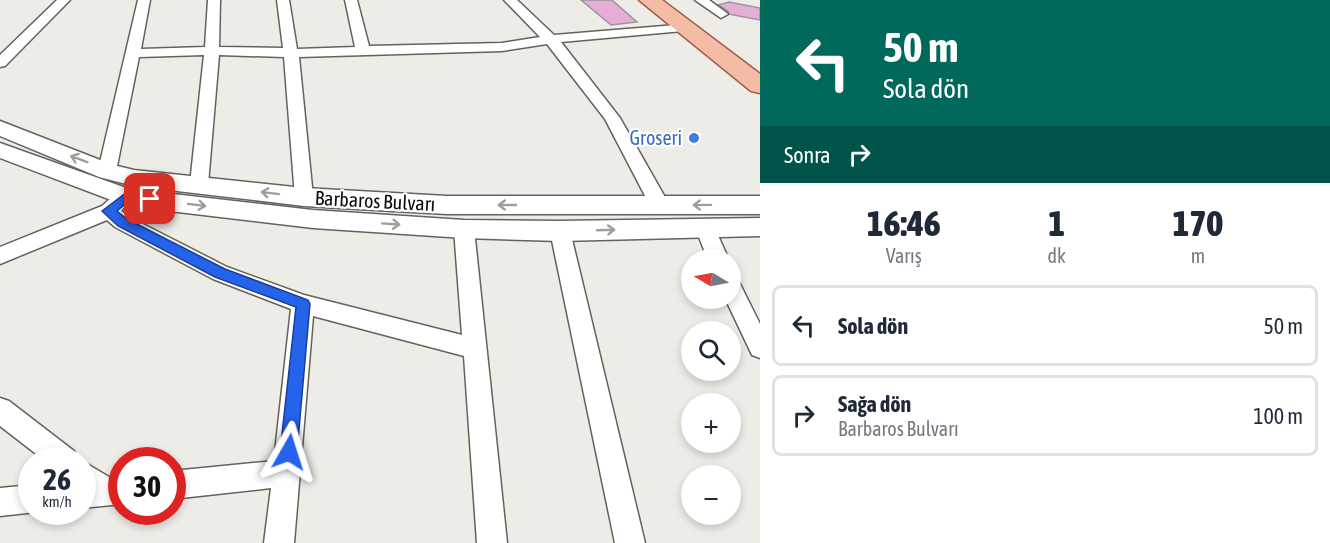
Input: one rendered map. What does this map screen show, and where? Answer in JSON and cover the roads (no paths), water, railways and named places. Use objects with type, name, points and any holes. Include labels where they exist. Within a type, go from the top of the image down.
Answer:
[{"type":"main road","points":[[649,0],[760,86]]},
{"type":"main road","points":[[669,0],[760,66]]},
{"type":"street","points":[[0,63],[64,0]]},
{"type":"street","points":[[107,171],[144,0]]},
{"type":"street","points":[[199,184],[212,51],[214,0]]},
{"type":"street","points":[[283,0],[291,53],[304,197]]},
{"type":"street","points":[[351,0],[363,51]]},
{"type":"street","points":[[510,0],[551,39],[612,118],[660,206]]},
{"type":"street","points":[[701,0],[722,14]]},
{"type":"street","points":[[134,53],[212,51],[291,53],[502,47],[551,39],[683,27]]},
{"type":"street","name":"Barbaros Bulvarı","points":[[0,128],[107,171],[134,177],[304,197],[447,205],[760,205]]},
{"type":"street","name":"Barbaros Bulvarı","points":[[0,150],[118,204],[464,230],[560,231],[760,227]]},
{"type":"street","points":[[0,256],[118,204],[122,222],[220,273],[303,304],[475,349]]},
{"type":"street","points":[[705,227],[714,249]]},
{"type":"street","points":[[464,230],[492,543]]},
{"type":"street","points":[[560,231],[630,543]]},
{"type":"street","points":[[279,543],[303,304]]},
{"type":"street","points":[[741,309],[760,348]]},
{"type":"street","points":[[0,410],[48,447]]},
{"type":"street","points":[[186,484],[286,473]]},
{"type":"street","points":[[0,502],[18,500]]},
{"type":"place","name":"Groseri","points":[[694,138]]}]
